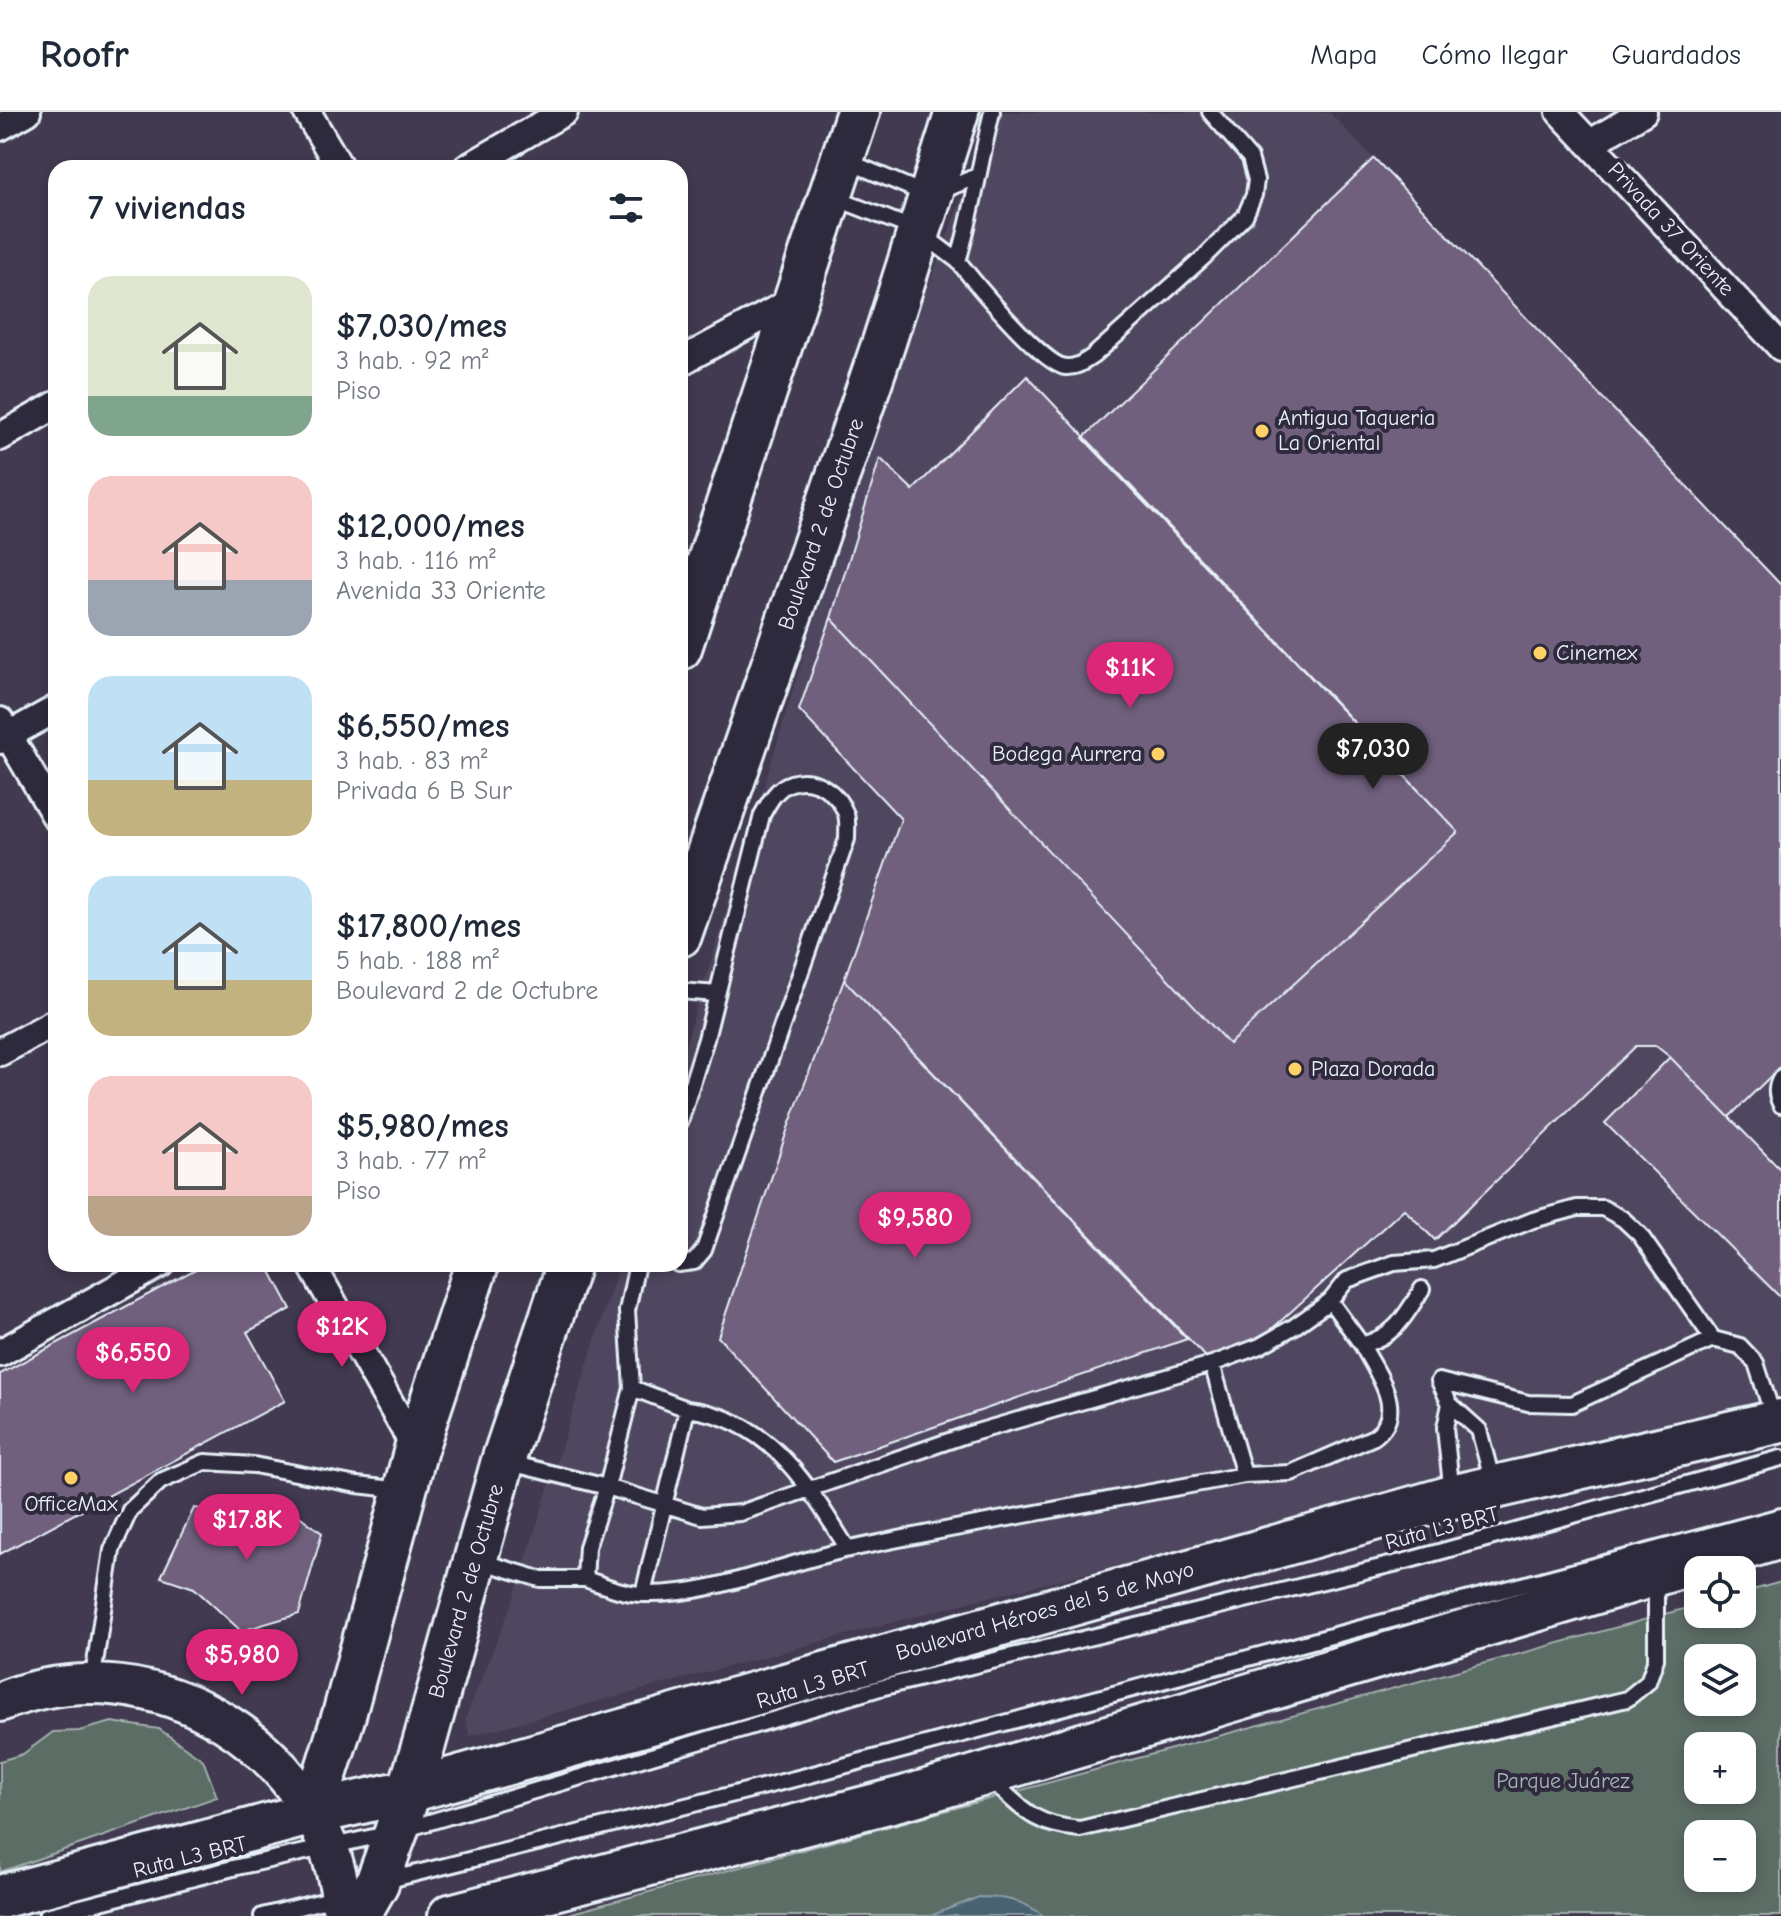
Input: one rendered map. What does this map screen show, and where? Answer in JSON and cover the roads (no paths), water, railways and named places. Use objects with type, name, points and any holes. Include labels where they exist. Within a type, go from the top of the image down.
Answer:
[{"type":"main road","points":[[688,624],[858,112]]},
{"type":"main road","name":"Boulevard 2 de Octubre","points":[[688,912],[884,342],[957,112]]},
{"type":"main road","points":[[321,1830],[344,1715],[416,1449],[474,1272]]},
{"type":"main road","name":"Boulevard 2 de Octubre","points":[[355,1903],[396,1832],[503,1461],[566,1272]]},
{"type":"main road","name":"Boulevard Héroes del 5 de Mayo","points":[[0,1897],[321,1830],[409,1791],[1452,1497],[1779,1434]]},
{"type":"main road","points":[[450,1916],[907,1797],[1781,1537]]},
{"type":"main road","points":[[5,1692],[92,1684],[145,1689],[196,1706],[242,1733],[282,1769],[321,1830],[355,1903]]},
{"type":"street","points":[[0,127],[27,112]]},
{"type":"street","points":[[307,112],[335,160]]},
{"type":"street","points":[[481,160],[564,112]]},
{"type":"street","name":"Privada 37 Oriente","points":[[1560,112],[1779,342]]},
{"type":"street","points":[[1591,143],[1643,112]]},
{"type":"street","points":[[688,358],[796,299]]},
{"type":"street","points":[[0,437],[48,410]]},
{"type":"street","points":[[48,712],[3,732],[48,804]]},
{"type":"street","points":[[0,1052],[48,1026]]},
{"type":"street","points":[[0,1353],[146,1272]]},
{"type":"street","points":[[316,1272],[416,1449]]},
{"type":"lane","points":[[958,261],[973,210],[977,176],[992,112]]},
{"type":"lane","points":[[836,178],[924,213],[982,291],[1053,363],[1066,367],[1081,365],[1186,274],[1245,216],[1254,195],[1254,167],[1250,158],[1210,112]]},
{"type":"lane","points":[[924,213],[977,176]]},
{"type":"lane","points":[[836,178],[924,213]]},
{"type":"lane","points":[[688,1094],[762,815],[781,788],[791,783],[816,783],[840,802],[847,817],[847,839],[704,1250],[694,1262],[688,1263]]},
{"type":"lane","points":[[688,992],[717,994]]},
{"type":"lane","points":[[1781,1078],[1777,1084],[1777,1097],[1781,1105]]},
{"type":"lane","points":[[503,1461],[607,1487],[702,1516],[740,1513],[966,1435],[1212,1364],[1260,1346],[1330,1301],[1347,1280],[1385,1265],[1434,1260],[1533,1220],[1577,1208],[1603,1208],[1623,1219],[1640,1235],[1713,1339]]},
{"type":"lane","points":[[585,1579],[587,1547],[607,1487],[632,1388],[627,1311],[635,1272]]},
{"type":"lane","points":[[1362,1345],[1384,1339],[1402,1321],[1422,1289]]},
{"type":"lane","points":[[475,1560],[540,1579],[585,1579],[618,1591],[643,1594],[727,1582],[848,1549],[1244,1475],[1291,1473],[1374,1437],[1384,1430],[1391,1415],[1389,1399],[1362,1345],[1330,1301]]},
{"type":"lane","points":[[1494,1487],[1479,1430],[1450,1404],[1439,1381],[1542,1405],[1572,1404],[1713,1339],[1740,1346],[1756,1363],[1779,1434]]},
{"type":"lane","points":[[1212,1364],[1244,1475]]},
{"type":"lane","points":[[632,1388],[687,1409],[709,1411],[764,1438],[809,1488],[848,1549]]},
{"type":"lane","points":[[1450,1404],[1445,1428],[1452,1497]]},
{"type":"lane","points":[[643,1594],[687,1409]]},
{"type":"lane","name":"Ruta L3 BRT","points":[[46,1916],[237,1867],[321,1830],[396,1832],[880,1688],[1406,1561],[1779,1434]]},
{"type":"lane","points":[[92,1684],[112,1550],[130,1510],[161,1481],[205,1462],[254,1465],[357,1485],[405,1490]]},
{"type":"lane","points":[[262,1916],[355,1903],[802,1777],[1781,1516]]},
{"type":"lane","points":[[985,1774],[1033,1817],[1055,1827],[1080,1829],[1627,1699],[1648,1682],[1656,1659],[1656,1574]]},
{"type":"water","points":[[979,1897],[1013,1900],[1044,1916],[930,1916]]},
{"type":"place","name":"Antigua Taqueria La Oriental","points":[[1262,431]]},
{"type":"place","name":"Cinemex","points":[[1540,653]]},
{"type":"place","name":"Bodega Aurrera","points":[[1158,754]]},
{"type":"place","name":"Plaza Dorada","points":[[1295,1069]]},
{"type":"place","name":"OfficeMax","points":[[71,1478]]},
{"type":"park label","name":"Parque Juárez","points":[[1563,1781]]}]
